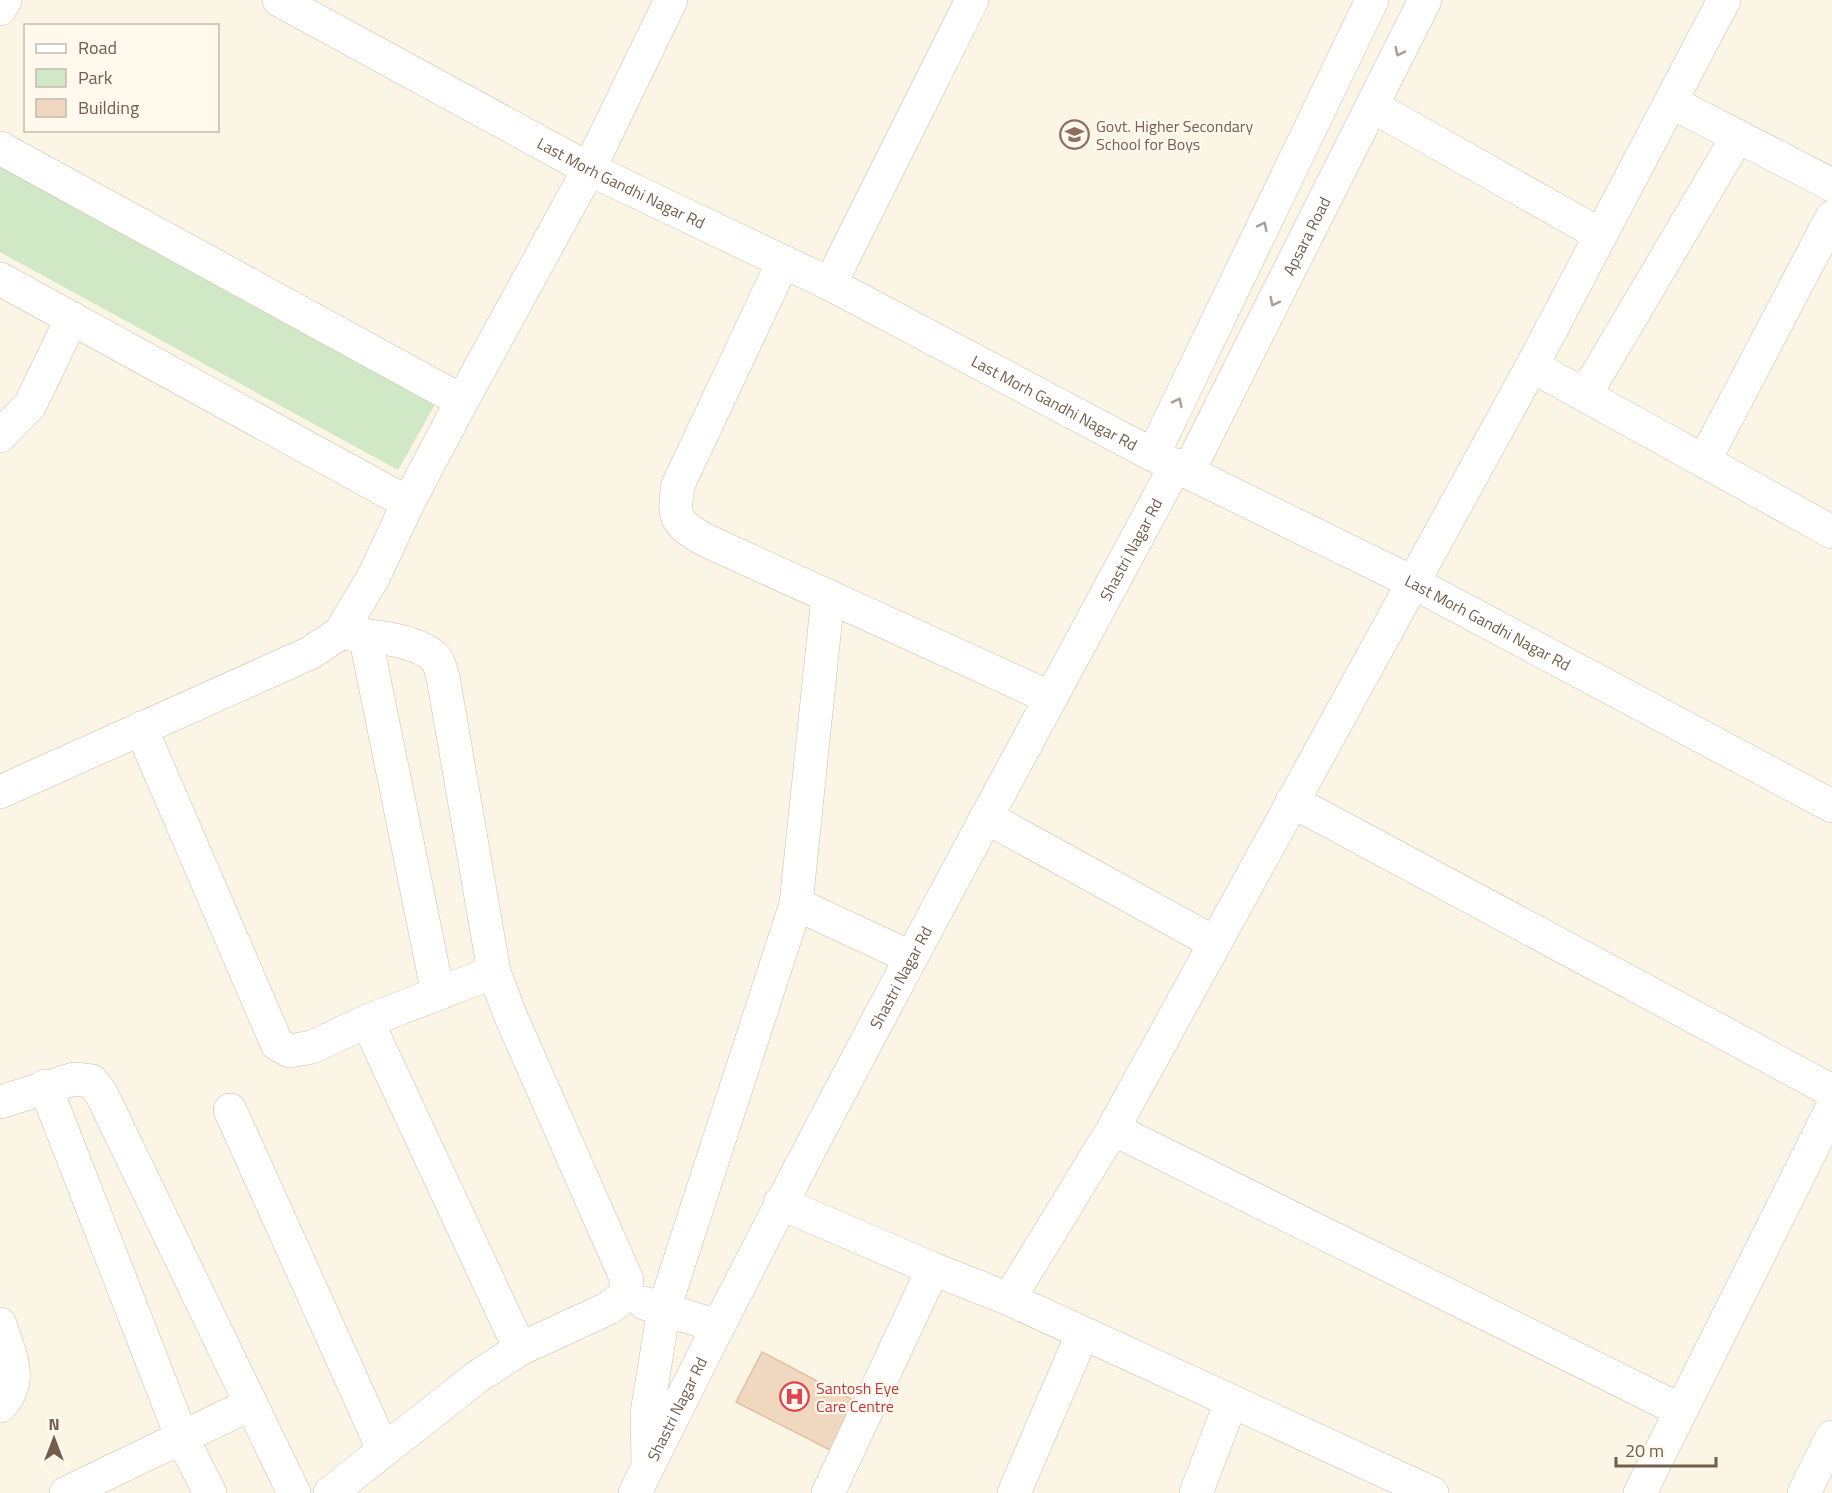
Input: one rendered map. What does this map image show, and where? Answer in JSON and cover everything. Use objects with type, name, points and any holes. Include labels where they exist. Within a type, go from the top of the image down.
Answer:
[{"type":"street","points":[[0,9],[5,0]]},
{"type":"street","name":"Last Morh Gandhi Nagar Rd","points":[[279,0],[589,169],[830,284],[1173,464],[1412,582],[1832,806]]},
{"type":"street","points":[[438,994],[352,634],[374,576],[408,503],[589,169],[670,0]]},
{"type":"street","points":[[830,284],[972,0]]},
{"type":"street","points":[[1173,464],[1372,0]]},
{"type":"street","name":"Apsara Road","points":[[1173,464],[1372,106],[1425,0]]},
{"type":"street","points":[[1009,1299],[1113,1129],[1532,366],[1724,0]]},
{"type":"street","points":[[1671,102],[1832,185]]},
{"type":"street","points":[[1372,106],[1600,235]]},
{"type":"street","points":[[1585,395],[1738,136]]},
{"type":"street","points":[[0,148],[462,401]]},
{"type":"street","points":[[1704,461],[1832,217]]},
{"type":"street","points":[[783,262],[678,486],[675,507],[681,525],[703,539],[1051,698]]},
{"type":"street","points":[[0,279],[408,503]]},
{"type":"street","points":[[0,436],[30,405],[72,318]]},
{"type":"street","points":[[1532,366],[1832,532]]},
{"type":"street","name":"Shastri Nagar Rd","points":[[641,1479],[780,1203],[1051,698],[1173,464]]},
{"type":"street","points":[[641,1479],[647,1413],[664,1310],[796,904],[828,596]]},
{"type":"street","points":[[0,792],[352,634],[421,648],[437,660],[443,677],[494,972],[511,1017],[627,1281],[624,1296],[609,1308],[520,1348],[383,1449],[330,1493]]},
{"type":"street","points":[[141,728],[277,1044],[290,1051],[312,1047],[367,1021],[494,972]]},
{"type":"street","points":[[1292,801],[1832,1090]]},
{"type":"street","points":[[986,817],[1215,943]]},
{"type":"street","points":[[796,904],[910,957]]},
{"type":"street","points":[[367,1021],[520,1348]]},
{"type":"street","points":[[0,1102],[45,1086],[74,1079],[92,1081],[100,1093],[249,1405],[294,1493]]},
{"type":"street","points":[[45,1086],[182,1438],[210,1493]]},
{"type":"street","points":[[1640,1493],[1832,1108]]},
{"type":"street","points":[[230,1110],[383,1449]]},
{"type":"street","points":[[1113,1129],[1680,1410]]},
{"type":"street","points":[[780,1203],[1009,1299],[1082,1335],[1432,1493]]},
{"type":"street","points":[[828,1493],[933,1269]]},
{"type":"street","points":[[624,1296],[717,1326]]},
{"type":"street","points":[[0,1324],[15,1377],[11,1395],[0,1406]]},
{"type":"street","points":[[1014,1493],[1082,1335]]},
{"type":"street","points":[[1196,1493],[1231,1402]]},
{"type":"street","points":[[66,1493],[249,1405]]},
{"type":"street","points":[[1804,1493],[1832,1437]]},
{"type":"green space","points":[[0,161],[437,401],[398,470],[0,252]]},
{"type":"building","points":[[762,1352],[859,1403],[834,1452],[736,1402]]},
{"type":"place","name":"Govt. Higher Secondary School for Boys","points":[[1075,135]]},
{"type":"place","name":"Santosh Eye Care Centre","points":[[795,1397]]}]
